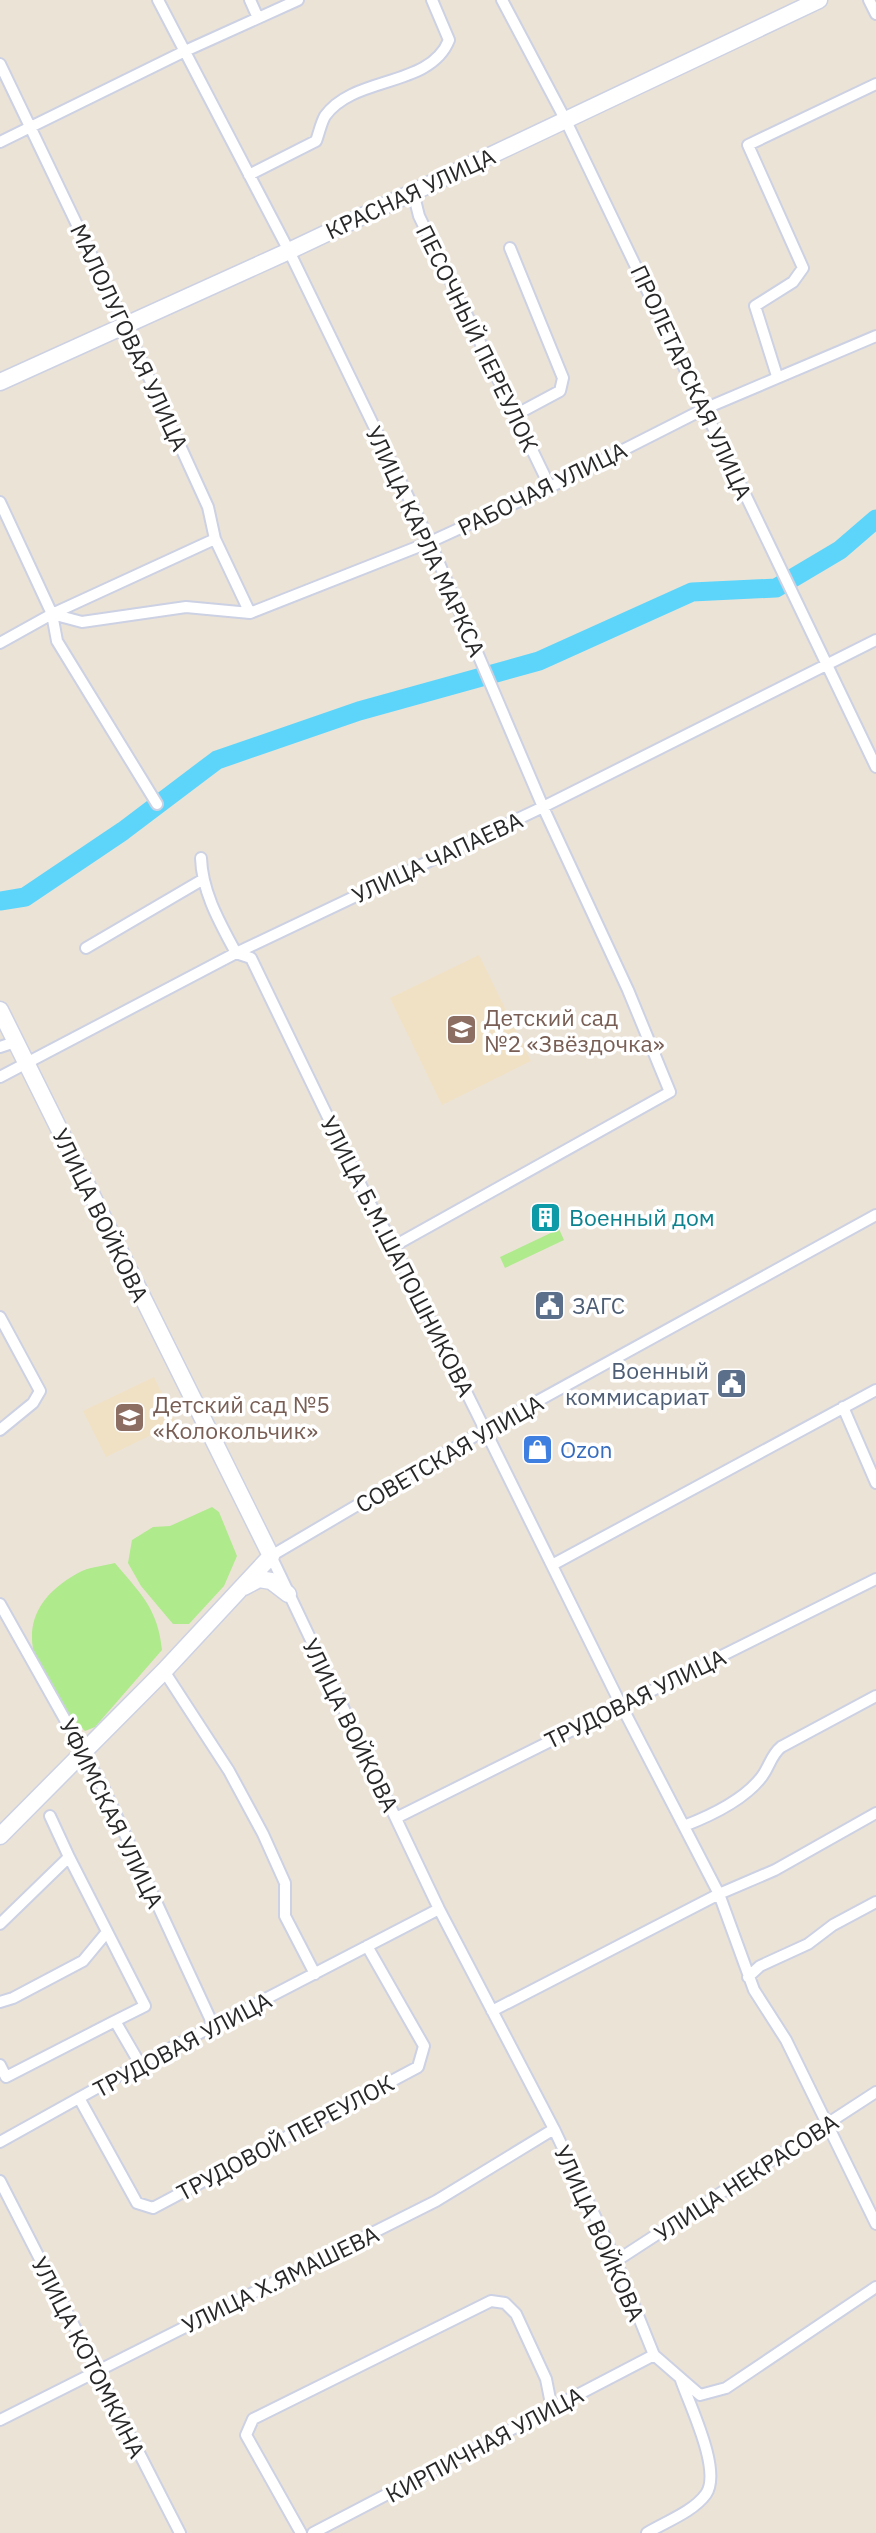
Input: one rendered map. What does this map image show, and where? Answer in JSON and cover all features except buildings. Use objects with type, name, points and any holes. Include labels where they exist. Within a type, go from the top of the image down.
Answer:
[{"type":"main road","name":"КРАСНАЯ УЛИЦА","points":[[0,382],[289,251],[819,0]]},
{"type":"main road","name":"УЛИЦА ВОЙКОВА","points":[[0,1010],[8,1045],[26,1064],[271,1556]]},
{"type":"main road","points":[[239,1590],[255,1563],[250,1517]]},
{"type":"main road","name":"СОВЕТСКАЯ УЛИЦА","points":[[0,1836],[164,1671],[271,1556]]},
{"type":"main road","points":[[239,1590],[259,1579],[271,1581],[289,1594]]},
{"type":"street","name":"УЛИЦА КАРЛА МАРКСА","points":[[158,0],[289,251],[430,542],[543,807],[628,990],[670,1093],[394,1246]]},
{"type":"street","points":[[250,0],[258,18]]},
{"type":"street","points":[[0,142],[183,52],[298,0]]},
{"type":"street","points":[[249,175],[316,141],[323,118],[342,99],[437,60],[449,40],[432,0]]},
{"type":"street","name":"ПРОЛЕТАРСКАЯ УЛИЦА","points":[[502,0],[565,119],[876,767]]},
{"type":"street","points":[[869,0],[876,14]]},
{"type":"street","name":"МАЛОЛУГОВАЯ УЛИЦА","points":[[0,64],[33,128],[208,507],[215,538],[250,613]]},
{"type":"street","points":[[777,376],[755,306],[793,282],[803,268],[748,145],[876,84]]},
{"type":"street","name":"ПЕСОЧНЫЙ ПЕРЕУЛОК","points":[[419,189],[414,196],[419,216],[550,487]]},
{"type":"street","points":[[510,248],[563,378],[560,391],[517,414]]},
{"type":"street","name":"РАБОЧАЯ УЛИЦА","points":[[52,614],[82,622],[186,607],[250,613],[430,542],[550,487],[704,409],[876,336]]},
{"type":"street","points":[[0,502],[52,614],[57,641],[74,673],[157,804]]},
{"type":"street","points":[[0,643],[52,614],[215,538]]},
{"type":"street","name":"УЛИЦА ЧАПАЕВА","points":[[0,1077],[236,953],[543,807],[876,640]]},
{"type":"street","name":"УЛИЦА Б.М.ШАПОШНИКОВА","points":[[201,858],[202,880],[236,953],[251,958],[368,1200],[394,1246],[621,1705],[719,1894],[748,1977],[786,2040],[876,2224]]},
{"type":"street","points":[[86,948],[202,880]]},
{"type":"street","name":"СОВЕТСКАЯ УЛИЦА","points":[[271,1556],[485,1430],[876,1215]]},
{"type":"street","points":[[0,1317],[40,1391],[33,1403],[0,1430]]},
{"type":"street","points":[[552,1564],[876,1390]]},
{"type":"street","points":[[843,1407],[876,1483]]},
{"type":"street","name":"УЛИЦА ВОЙКОВА","points":[[271,1556],[439,1909],[554,2129],[616,2261],[654,2355],[700,2395],[726,2388],[876,2287]]},
{"type":"street","name":"ТРУДОВАЯ УЛИЦА","points":[[396,1818],[876,1579]]},
{"type":"street","name":"УФИМСКАЯ УЛИЦА","points":[[0,1604],[3,1618],[84,1751],[214,2026]]},
{"type":"street","points":[[164,1671],[229,1771],[262,1834],[285,1883],[285,1916],[315,1973]]},
{"type":"street","points":[[684,1826],[751,1788],[760,1780],[781,1746],[876,1696]]},
{"type":"street","points":[[492,2011],[719,1894],[775,1870],[876,1814]]},
{"type":"street","points":[[0,2065],[6,2077],[145,2006],[50,1816]]},
{"type":"street","points":[[0,1924],[69,1857]]},
{"type":"street","points":[[748,1977],[760,1966],[808,1944],[833,1925],[876,1902]]},
{"type":"street","name":"ТРУДОВАЯ УЛИЦА","points":[[0,2142],[140,2064],[439,1909]]},
{"type":"street","points":[[0,2002],[13,1998],[83,1961],[107,1932]]},
{"type":"street","name":"ТРУДОВОЙ ПЕРЕУЛОК","points":[[79,2098],[137,2203],[153,2208],[418,2067],[424,2046],[367,1946]]},
{"type":"street","points":[[115,2021],[140,2064]]},
{"type":"street","name":"УЛИЦА НЕКРАСОВА","points":[[616,2261],[876,2092]]},
{"type":"street","name":"УЛИЦА Х.ЯМАШЕВА","points":[[0,2420],[436,2202],[554,2129]]},
{"type":"street","name":"УЛИЦА КОТОМКИНА","points":[[0,2181],[180,2533]]},
{"type":"street","points":[[301,2533],[246,2435],[253,2419],[448,2321],[491,2301],[505,2303],[516,2314],[546,2379],[552,2409]]},
{"type":"street","name":"КИРПИЧНАЯ УЛИЦА","points":[[313,2533],[654,2355]]},
{"type":"street","points":[[647,2533],[698,2503],[706,2494],[713,2476],[680,2378]]},
{"type":"shaded area","name":"Детский сад №2 «Звёздочка»","points":[[479,955],[531,1061],[442,1105],[390,998]]},
{"type":"shaded area","name":"Детский сад №5 «Колокольчик»","points":[[154,1377],[176,1423],[106,1457],[83,1411]]},
{"type":"green space","points":[[559,1229],[564,1240],[505,1268],[500,1257]]},
{"type":"green space","points":[[212,1507],[219,1512],[237,1556],[224,1586],[189,1624],[173,1624],[141,1586],[128,1563],[132,1540],[153,1527],[170,1526]]},
{"type":"green space","points":[[115,1563],[147,1603],[157,1623],[162,1650],[95,1727],[85,1731],[51,1691],[40,1670],[33,1649],[32,1629],[39,1609],[54,1590],[82,1571]]},
{"type":"waterway","points":[[0,901],[25,897],[123,831],[217,760],[359,711],[539,661],[692,592],[776,588],[840,550],[876,519]]},
{"type":"place","name":"Детский сад №2 «Звёздочка»","points":[[461,1030]]},
{"type":"place","name":"Военный дом","points":[[546,1217]]},
{"type":"place","name":"ЗАГС","points":[[549,1305]]},
{"type":"place","name":"Военный коммисариат","points":[[732,1383]]},
{"type":"place","name":"Детский сад №5 «Колокольчик»","points":[[130,1417]]},
{"type":"place","name":"Ozon","points":[[537,1449]]}]
